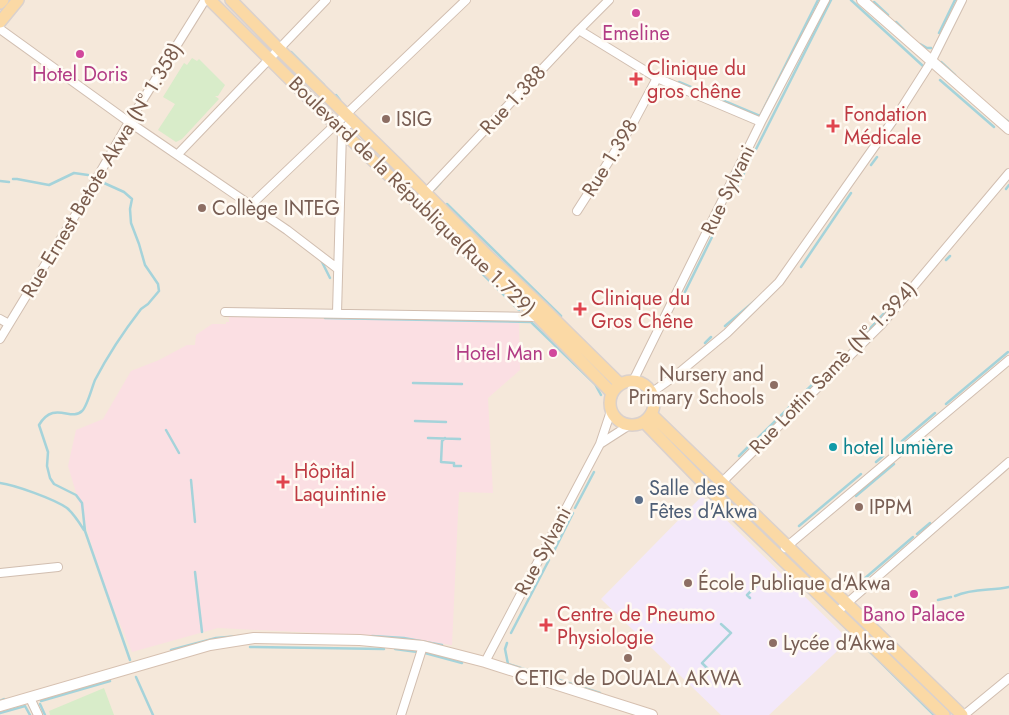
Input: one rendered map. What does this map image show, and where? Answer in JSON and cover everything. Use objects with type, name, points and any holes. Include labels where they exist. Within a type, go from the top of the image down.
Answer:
[{"type":"main road","points":[[0,3],[3,0]]},
{"type":"main road","points":[[0,22],[18,0]]},
{"type":"main road","name":"Boulevard de la République(Rue 1.729)","points":[[210,0],[340,127],[488,256],[612,393]]},
{"type":"main road","name":"Boulevard de la République(Rue 1.729)","points":[[231,0],[350,117],[421,198]]},
{"type":"main road","points":[[862,0],[1009,129]]},
{"type":"main road","name":"Boulevard de la République(Rue 1.729)","points":[[541,313],[620,384]]},
{"type":"main road","points":[[634,381],[644,385],[652,393],[654,404],[648,418],[639,425],[628,426],[618,422],[611,411],[609,401],[612,393],[620,384],[634,381]]},
{"type":"main road","points":[[648,418],[722,482],[846,604],[963,715]]},
{"type":"main road","points":[[648,418],[712,492],[944,715]]},
{"type":"main road","points":[[0,706],[210,645],[254,638],[360,640],[423,646],[486,662],[652,715]]},
{"type":"street","name":"Rue Ernest Betote Akwa (N° 1.358)","points":[[0,339],[82,204],[129,122],[205,0]]},
{"type":"street","points":[[178,154],[326,0]]},
{"type":"street","points":[[251,205],[340,127],[466,0]]},
{"type":"street","name":"Rue 1.388","points":[[421,198],[609,0]]},
{"type":"street","name":"Rue Sylvani","points":[[634,381],[761,122],[824,0]]},
{"type":"street","points":[[652,393],[727,333],[779,282],[901,109],[931,62],[962,0]]},
{"type":"street","points":[[0,30],[129,122],[314,249],[338,269]]},
{"type":"street","points":[[579,30],[657,78],[761,122]]},
{"type":"street","name":"Rue 1.398","points":[[577,212],[632,126],[657,78]]},
{"type":"street","points":[[337,313],[340,127]]},
{"type":"street","name":"Rue Lottin Samè (N° 1.394)","points":[[712,492],[881,325],[1009,173]]},
{"type":"street","points":[[224,312],[541,313]]},
{"type":"street","points":[[0,318],[9,324]]},
{"type":"street","points":[[777,554],[1009,360]]},
{"type":"street","points":[[600,444],[611,411]]},
{"type":"street","name":"Rue Sylvani","points":[[486,662],[600,444],[628,426]]},
{"type":"street","points":[[837,612],[1009,462]]},
{"type":"street","points":[[0,573],[58,567]]},
{"type":"street","points":[[401,715],[423,646]]},
{"type":"street","points":[[963,715],[1009,678]]},
{"type":"street","points":[[30,698],[38,715]]},
{"type":"shaded area","points":[[0,0],[1009,0],[1009,715],[0,715]]},
{"type":"shaded area","name":"Hôpital Laquintinie","points":[[229,317],[519,322],[520,370],[488,398],[493,493],[459,492],[452,645],[376,636],[218,628],[132,652],[104,586],[68,466],[76,430],[103,419],[131,371],[159,360],[187,345],[195,345],[196,335],[212,324],[226,324],[226,322],[229,322]]},
{"type":"shaded area","points":[[702,496],[849,640],[769,715],[721,715],[601,599]]},
{"type":"green space","points":[[192,58],[197,61],[199,59],[225,85],[218,96],[215,96],[219,99],[182,139],[176,142],[158,130],[175,104],[163,97],[184,63],[187,65]]},
{"type":"green space","points":[[104,688],[114,715],[50,715],[49,711]]},
{"type":"waterway","points":[[679,82],[760,116],[818,0]]},
{"type":"waterway","points":[[737,187],[831,0]]},
{"type":"waterway","points":[[851,0],[923,66]]},
{"type":"waterway","points":[[939,33],[955,0]]},
{"type":"waterway","points":[[874,2],[888,15]]},
{"type":"waterway","points":[[896,22],[908,34]]},
{"type":"waterway","points":[[920,44],[931,48]]},
{"type":"waterway","points":[[291,52],[324,85]]},
{"type":"waterway","points":[[941,62],[955,75]]},
{"type":"waterway","points":[[940,80],[994,127]]},
{"type":"waterway","points":[[336,95],[340,100]]},
{"type":"waterway","points":[[1002,117],[1009,122]]},
{"type":"waterway","points":[[871,165],[877,157]]},
{"type":"waterway","points":[[13,179],[49,185],[74,173],[88,175]]},
{"type":"waterway","points":[[0,181],[9,182]]},
{"type":"waterway","points":[[435,189],[441,182]]},
{"type":"waterway","points":[[104,183],[124,192],[132,199],[130,209],[131,223],[145,265],[158,284],[159,291],[141,309],[105,361],[95,380],[84,409],[78,414],[56,412],[50,414],[39,425],[48,452],[47,466],[50,478],[54,484],[76,495],[82,503],[85,531],[130,660]]},
{"type":"waterway","points":[[1006,189],[1009,185]]},
{"type":"waterway","points":[[801,267],[851,193]]},
{"type":"waterway","points":[[447,204],[561,316]]},
{"type":"waterway","points":[[438,230],[519,310]]},
{"type":"waterway","points":[[681,300],[712,237]]},
{"type":"waterway","points":[[946,260],[950,256]]},
{"type":"waterway","points":[[321,260],[330,278]]},
{"type":"waterway","points":[[725,326],[757,299]]},
{"type":"waterway","points":[[863,336],[887,310]]},
{"type":"waterway","points":[[325,318],[532,322]]},
{"type":"waterway","points":[[653,329],[658,319]]},
{"type":"waterway","points":[[531,322],[595,384],[601,395]]},
{"type":"waterway","points":[[705,343],[711,337]]},
{"type":"waterway","points":[[946,404],[1008,352]]},
{"type":"waterway","points":[[757,439],[818,379]]},
{"type":"waterway","points":[[413,383],[462,384]]},
{"type":"waterway","points":[[902,441],[935,413]]},
{"type":"waterway","points":[[415,421],[446,422]]},
{"type":"waterway","points":[[166,430],[179,453]]},
{"type":"waterway","points":[[428,438],[460,439]]},
{"type":"waterway","points":[[445,438],[442,441],[441,462],[454,463],[454,466],[461,466]]},
{"type":"waterway","points":[[739,456],[751,444]]},
{"type":"waterway","points":[[876,462],[883,456]]},
{"type":"waterway","points":[[856,496],[894,464]]},
{"type":"waterway","points":[[575,508],[594,472]]},
{"type":"waterway","points":[[799,526],[861,474]]},
{"type":"waterway","points":[[191,480],[195,522]]},
{"type":"waterway","points":[[0,483],[15,486],[61,504],[72,513],[84,530]]},
{"type":"waterway","points":[[553,553],[573,513]]},
{"type":"waterway","points":[[917,534],[930,523]]},
{"type":"waterway","points":[[857,585],[913,537]]},
{"type":"waterway","points":[[511,633],[549,560]]},
{"type":"waterway","points":[[195,572],[202,632]]},
{"type":"waterway","points":[[750,598],[747,595],[759,583]]},
{"type":"waterway","points":[[955,596],[962,593],[1009,587]]},
{"type":"waterway","points":[[938,600],[951,597]]},
{"type":"waterway","points":[[720,681],[702,663],[731,633],[721,624]]},
{"type":"waterway","points":[[853,635],[934,715]]},
{"type":"waterway","points":[[171,650],[216,638],[239,636]]},
{"type":"waterway","points":[[372,636],[404,638],[442,645]]},
{"type":"waterway","points":[[507,643],[505,649],[508,664],[543,675]]},
{"type":"waterway","points":[[250,647],[384,649]]},
{"type":"waterway","points":[[395,649],[425,653],[462,663]]},
{"type":"waterway","points":[[136,677],[153,715]]},
{"type":"waterway","points":[[550,677],[600,693]]},
{"type":"waterway","points":[[41,701],[110,681]]},
{"type":"waterway","points":[[0,701],[4,699]]},
{"type":"waterway","points":[[40,704],[45,715]]},
{"type":"waterway","points":[[0,713],[25,706],[30,715]]},
{"type":"place","name":"Emeline","points":[[636,13]]},
{"type":"place","name":"Hotel Doris","points":[[80,54]]},
{"type":"place","name":"Clinique du gros chêne","points":[[636,79]]},
{"type":"place","name":"ISIG","points":[[386,119]]},
{"type":"place","name":"Fondation Médicale","points":[[833,126]]},
{"type":"place","name":"Collège INTEG","points":[[202,208]]},
{"type":"place","name":"Clinique du Gros Chêne","points":[[580,309]]},
{"type":"place","name":"Hotel Man","points":[[553,353]]},
{"type":"place","name":"Nursery and Primary Schools","points":[[774,385]]},
{"type":"place","name":"hotel lumière","points":[[833,447]]},
{"type":"place","name":"Hôpital Laquintinie","points":[[283,482]]},
{"type":"place","name":"Salle des Fêtes d'Akwa","points":[[639,500]]},
{"type":"place","name":"IPPM","points":[[859,507]]},
{"type":"place","name":"École Publique d'Akwa","points":[[688,583]]},
{"type":"place","name":"Bano Palace","points":[[914,594]]},
{"type":"place","name":"Centre de Pneumo Physiologie","points":[[546,625]]},
{"type":"place","name":"Lycée d'Akwa","points":[[773,643]]},
{"type":"place","name":"CETIC de DOUALA AKWA","points":[[628,658]]}]
